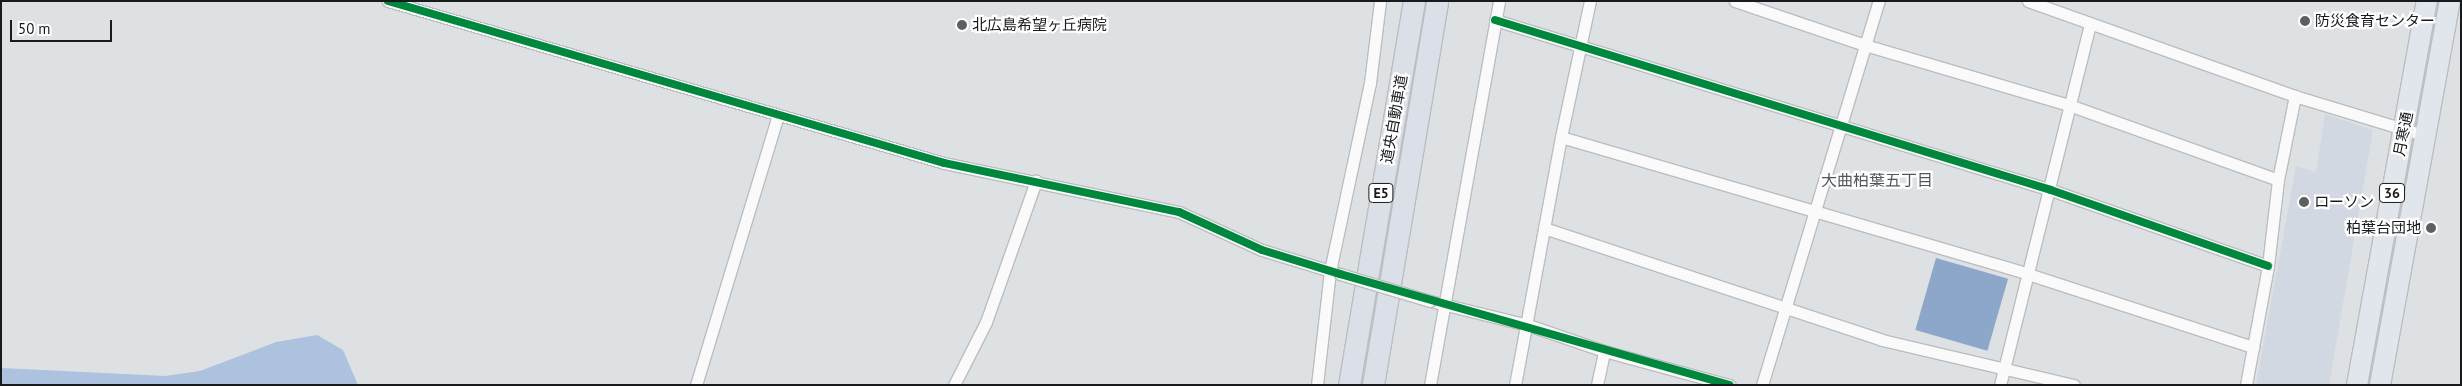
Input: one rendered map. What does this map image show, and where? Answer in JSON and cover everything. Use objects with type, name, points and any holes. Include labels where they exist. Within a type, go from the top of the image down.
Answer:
[{"type":"highway","name":"道央自動車道","points":[[1349,385],[1414,1]]},
{"type":"highway","name":"道央自動車道","points":[[1373,385],[1437,1]]},
{"type":"highway","name":"月寒通","points":[[2357,385],[2426,1]]},
{"type":"highway","name":"月寒通","points":[[2380,385],[2427,136],[2450,1]]},
{"type":"street","points":[[388,1],[403,3],[944,163],[1180,212],[1262,250],[1430,301],[1528,325],[1604,351],[1729,385]]},
{"type":"street","points":[[1317,385],[1335,273],[1370,83],[1380,1]]},
{"type":"street","points":[[1430,385],[1499,1]]},
{"type":"street","points":[[1515,385],[1528,325],[1561,137],[1590,1]]},
{"type":"street","points":[[1735,1],[1865,45],[2069,105],[2278,180]]},
{"type":"street","points":[[1762,385],[1879,1]]},
{"type":"street","points":[[2028,1],[2295,96],[2427,136]]},
{"type":"street","points":[[1495,20],[1839,128],[2051,190],[2268,266]]},
{"type":"street","points":[[2000,385],[2051,190],[2069,105],[2090,24]]},
{"type":"street","points":[[2246,385],[2268,266],[2278,180],[2295,96]]},
{"type":"street","points":[[696,385],[778,115]]},
{"type":"street","points":[[1561,137],[2028,274],[2253,347]]},
{"type":"street","points":[[954,385],[986,322],[1036,181]]},
{"type":"street","points":[[1544,228],[1882,340],[2003,370],[2074,385]]},
{"type":"street","points":[[1597,385],[1604,351]]},
{"type":"street","points":[[1680,385],[1683,372]]},
{"type":"shaded area","points":[[2325,114],[2373,130],[2329,385],[2256,385],[2296,166],[2316,172]]},
{"type":"shaded area","points":[[1936,258],[2008,279],[1987,351],[1915,330]]},
{"type":"shaded area","points":[[317,335],[343,350],[358,385],[1,385],[1,368],[165,376],[200,371],[276,342]]},
{"type":"cycle path","points":[[388,1],[944,163],[1179,212],[1262,250],[1729,385]]},
{"type":"cycle path","points":[[1495,20],[2051,190],[2268,266]]},
{"type":"place","name":"防災食育センター","points":[[2305,21]]},
{"type":"place","name":"北広島希望ヶ丘病院","points":[[962,25]]},
{"type":"place","name":"ローソン","points":[[2304,202]]},
{"type":"place","name":"柏葉台団地","points":[[2431,228]]},
{"type":"district","name":"大曲柏葉五丁目","points":[[1877,180]]}]
